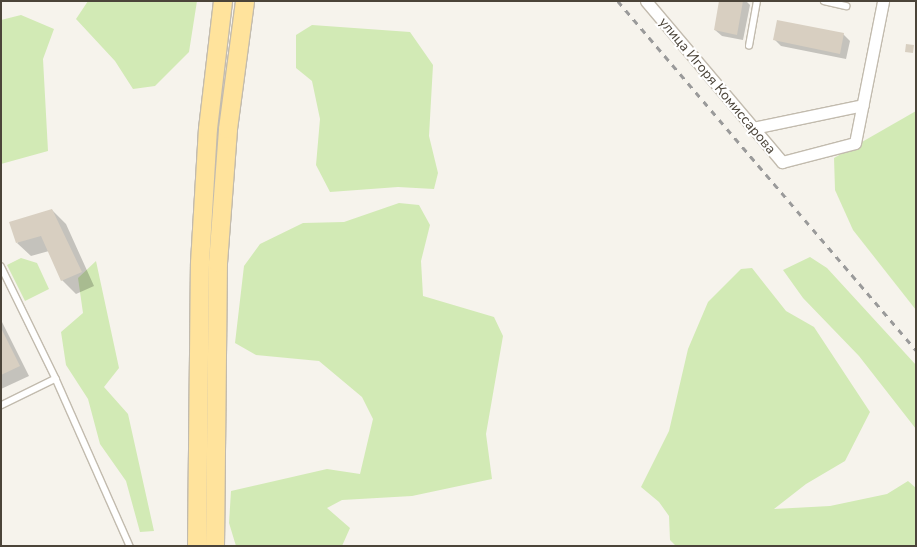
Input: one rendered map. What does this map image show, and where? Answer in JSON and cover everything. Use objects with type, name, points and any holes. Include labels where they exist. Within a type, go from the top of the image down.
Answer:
[{"type":"main road","points":[[197,546],[200,263],[208,129],[223,1]]},
{"type":"main road","points":[[215,546],[218,263],[228,129],[245,1]]},
{"type":"street","name":"улица Игоря Комиссарова","points":[[646,1],[782,162],[855,143],[883,1]]},
{"type":"street","points":[[753,128],[862,105]]},
{"type":"lane","points":[[749,46],[756,1]]},
{"type":"lane","points":[[824,1],[846,6]]},
{"type":"lane","points":[[1,266],[56,379],[130,546]]},
{"type":"lane","points":[[1,406],[56,379]]},
{"type":"green space","points":[[88,1],[197,1],[189,52],[155,86],[133,89],[115,61],[76,19]]},
{"type":"green space","points":[[21,15],[54,29],[43,59],[48,151],[1,164],[1,20]]},
{"type":"green space","points":[[312,25],[410,32],[433,65],[429,136],[438,173],[434,189],[398,187],[330,192],[316,165],[320,119],[312,81],[296,68],[296,35]]},
{"type":"green space","points":[[916,111],[916,310],[853,230],[835,190],[834,158]]},
{"type":"green space","points":[[399,203],[419,205],[430,225],[421,261],[423,296],[494,317],[503,336],[486,434],[492,479],[412,496],[342,500],[327,508],[350,528],[342,546],[236,546],[229,523],[231,491],[327,469],[360,474],[373,419],[362,397],[319,361],[256,355],[235,343],[244,266],[260,244],[303,223],[344,222]]},
{"type":"green space","points":[[810,257],[827,268],[916,365],[916,429],[859,356],[803,298],[783,270]]},
{"type":"green space","points":[[21,258],[37,263],[49,289],[25,301],[7,265]]},
{"type":"green space","points":[[96,261],[119,368],[104,387],[128,414],[154,531],[140,532],[126,481],[100,444],[88,399],[66,365],[61,332],[83,313],[78,278]]},
{"type":"green space","points":[[752,268],[786,311],[814,327],[870,412],[845,461],[806,484],[774,509],[830,506],[887,494],[908,481],[916,488],[916,546],[676,546],[670,540],[669,516],[659,502],[641,487],[669,431],[688,349],[708,302],[741,269]]},
{"type":"building","points":[[719,1],[743,1],[737,35],[714,30]]},
{"type":"building","points":[[777,20],[844,33],[840,54],[773,40]]},
{"type":"building","points":[[906,44],[914,45],[913,53],[905,52]]},
{"type":"building","points":[[52,209],[82,272],[61,281],[41,236],[16,243],[9,222]]},
{"type":"building","points":[[1,328],[20,366],[1,375]]},
{"type":"railway","points":[[618,1],[916,350]]}]
